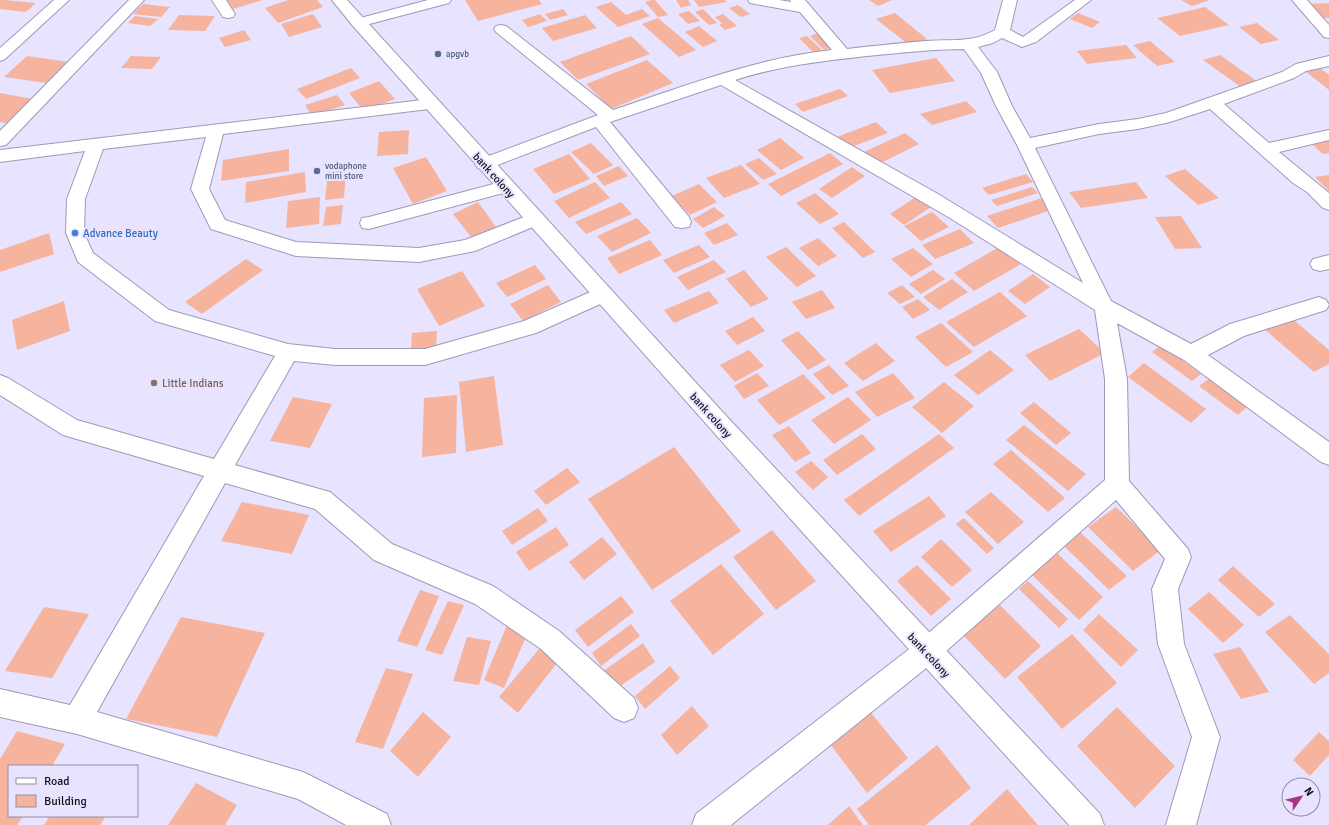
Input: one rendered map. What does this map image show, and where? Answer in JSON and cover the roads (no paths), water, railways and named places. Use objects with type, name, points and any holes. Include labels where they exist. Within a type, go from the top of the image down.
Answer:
[{"type":"street","points":[[0,56],[62,0]]},
{"type":"street","points":[[0,141],[137,0]]},
{"type":"street","points":[[219,0],[228,14]]},
{"type":"street","name":"bank colony","points":[[339,0],[484,164],[926,652],[1089,825]]},
{"type":"street","points":[[358,23],[444,0]]},
{"type":"street","points":[[754,0],[801,5],[843,54]]},
{"type":"street","points":[[484,164],[604,118],[757,68],[811,57],[928,45],[968,44],[988,40],[1002,32],[1010,0]]},
{"type":"street","points":[[1002,32],[1022,42],[1031,39],[1084,0]]},
{"type":"street","points":[[1299,0],[1329,34]]},
{"type":"street","points":[[501,29],[604,118],[682,222]]},
{"type":"street","points":[[0,35],[20,38]]},
{"type":"street","points":[[968,44],[989,72],[1004,106],[1025,145],[1104,306],[1116,379],[1117,484],[1179,557],[1165,590],[1172,644],[1206,737],[1181,825]]},
{"type":"street","points":[[1025,145],[1099,129],[1138,124],[1170,117],[1288,75],[1301,67],[1329,61]]},
{"type":"street","points":[[722,79],[750,97],[907,184],[1001,240],[1104,306],[1191,354],[1329,455]]},
{"type":"street","points":[[1212,102],[1329,204]]},
{"type":"street","points":[[0,156],[431,104]]},
{"type":"street","points":[[216,130],[200,189],[218,224],[296,249],[419,255],[468,246],[534,219]]},
{"type":"street","points":[[1266,149],[1329,135]]},
{"type":"street","points":[[96,144],[76,199],[75,234],[85,257],[162,316],[288,352],[335,357],[425,357],[529,327],[602,295]]},
{"type":"street","points":[[369,223],[506,187]]},
{"type":"street","points":[[1191,354],[1238,330],[1319,305]]},
{"type":"street","points":[[77,720],[288,352]]},
{"type":"street","points":[[0,384],[71,428],[220,472],[322,500],[383,552],[484,595],[550,640],[624,708]]},
{"type":"street","points":[[707,825],[926,652],[1117,484]]},
{"type":"street","points":[[0,703],[77,720],[303,786],[376,825]]},
{"type":"place","name":"apgvb","points":[[438,54]]},
{"type":"place","name":"vodaphone mini store","points":[[317,171]]},
{"type":"place","name":"Advance Beauty","points":[[75,233]]},
{"type":"place","name":"Little Indians","points":[[154,383]]}]
